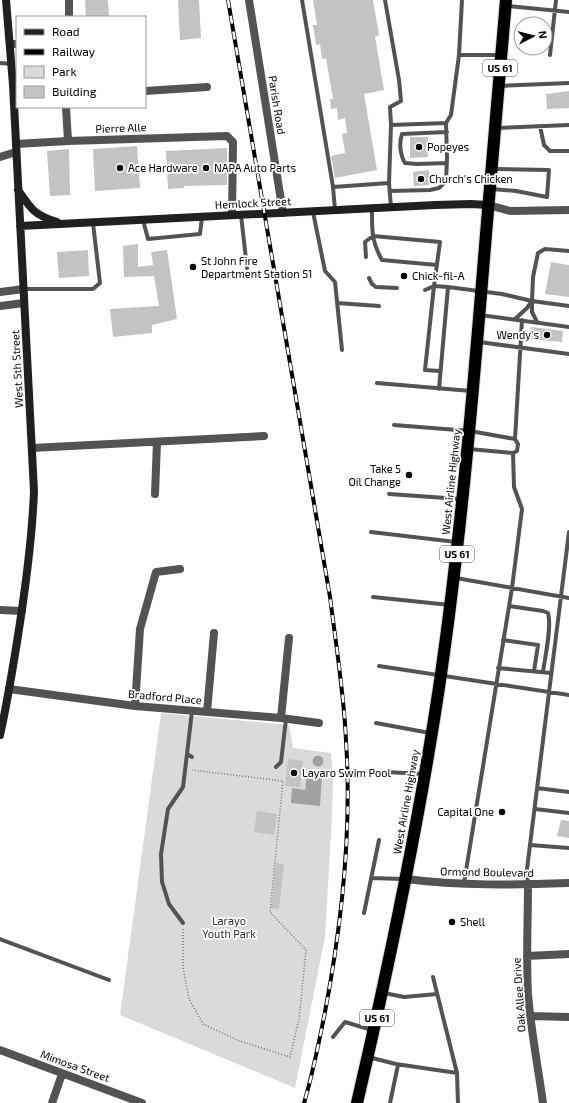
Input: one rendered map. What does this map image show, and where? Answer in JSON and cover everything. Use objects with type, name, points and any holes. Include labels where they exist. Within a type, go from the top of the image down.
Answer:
[{"type":"highway","name":"West Airline Highway","points":[[357,1103],[383,993],[406,879],[441,675],[458,543],[470,431],[505,3]]},
{"type":"main road","name":"West 5th Street","points":[[0,735],[22,611],[33,519],[34,491],[12,64],[14,44],[3,10],[6,0]]},
{"type":"main road","points":[[18,190],[33,210],[47,219],[64,224]]},
{"type":"main road","name":"Hemlock Street","points":[[20,226],[391,207],[471,204],[488,205]]},
{"type":"street","points":[[69,0],[69,16]]},
{"type":"street","name":"Parish Road","points":[[249,0],[283,213]]},
{"type":"street","points":[[146,91],[207,87]]},
{"type":"street","points":[[66,108],[68,141]]},
{"type":"street","name":"Pierre Alle","points":[[0,157],[16,148],[68,141],[227,136],[233,142],[232,215]]},
{"type":"street","points":[[488,205],[510,211],[569,210]]},
{"type":"street","points":[[0,292],[24,288]]},
{"type":"street","points":[[0,306],[24,303]]},
{"type":"street","points":[[32,448],[264,436]]},
{"type":"street","points":[[155,494],[157,442]]},
{"type":"street","points":[[135,706],[140,629],[156,572],[180,569]]},
{"type":"street","points":[[0,610],[22,611]]},
{"type":"street","points":[[207,712],[214,633]]},
{"type":"street","points":[[283,718],[289,638]]},
{"type":"street","name":"Bradford Place","points":[[9,689],[135,706],[283,718],[319,723]]},
{"type":"street","name":"Ormond Boulevard","points":[[406,879],[433,882],[528,885],[569,883]]},
{"type":"street","name":"Oak Allee Drive","points":[[528,885],[527,956],[530,1016],[543,1103]]},
{"type":"street","points":[[527,956],[569,954]]},
{"type":"street","points":[[530,1016],[569,1018]]},
{"type":"street","name":"Mimosa Street","points":[[0,1050],[142,1103]]},
{"type":"street","points":[[52,1103],[62,1074]]},
{"type":"lane","points":[[302,0],[333,187],[335,210]]},
{"type":"lane","points":[[385,0],[399,80],[401,101],[390,107],[391,125],[389,183],[391,207]]},
{"type":"lane","points":[[390,191],[430,190],[439,188],[446,181],[446,123],[451,115],[459,55],[462,0]]},
{"type":"lane","points":[[553,28],[556,0]]},
{"type":"lane","points":[[505,3],[569,12]]},
{"type":"lane","points":[[459,55],[501,55]]},
{"type":"lane","points":[[0,63],[12,64]]},
{"type":"lane","points":[[498,86],[569,83]]},
{"type":"lane","points":[[391,125],[446,123]]},
{"type":"lane","points":[[495,128],[569,125]]},
{"type":"lane","points":[[540,126],[544,145],[550,151],[569,150]]},
{"type":"lane","points":[[446,163],[417,164],[405,162],[401,156],[400,138],[402,134],[447,132]]},
{"type":"lane","points":[[489,189],[516,191],[547,197],[549,170],[491,169]]},
{"type":"lane","points":[[333,187],[389,183]]},
{"type":"lane","points":[[372,208],[375,248],[382,260],[437,265]]},
{"type":"lane","points":[[313,211],[325,271],[335,282],[342,350]]},
{"type":"lane","points":[[242,215],[247,268]]},
{"type":"lane","points":[[142,220],[148,239],[200,234],[202,217]]},
{"type":"lane","points":[[24,288],[93,289],[100,283],[93,222]]},
{"type":"lane","points":[[366,257],[365,242],[373,236],[440,242],[425,370],[440,371]]},
{"type":"lane","points":[[537,322],[532,312],[532,301],[538,253],[546,248],[569,251]]},
{"type":"lane","points":[[369,278],[372,284],[376,287],[397,288]]},
{"type":"lane","points":[[425,290],[434,286],[481,291],[532,301],[569,306]]},
{"type":"lane","points":[[439,389],[448,288]]},
{"type":"lane","points":[[515,319],[532,301]]},
{"type":"lane","points":[[337,303],[379,306]]},
{"type":"lane","points":[[479,315],[569,327]]},
{"type":"lane","points":[[464,883],[512,588],[522,509],[514,487],[513,453],[516,451],[518,444],[515,439],[522,320]]},
{"type":"lane","points":[[477,341],[569,354]]},
{"type":"lane","points":[[377,383],[473,392]]},
{"type":"lane","points":[[394,426],[470,431],[515,439]]},
{"type":"lane","points":[[468,449],[513,453]]},
{"type":"lane","points":[[389,494],[462,499]]},
{"type":"lane","points":[[371,532],[458,543]]},
{"type":"lane","points":[[528,885],[527,869],[569,532]]},
{"type":"lane","points":[[453,578],[569,598]]},
{"type":"lane","points":[[373,597],[450,605]]},
{"type":"lane","points":[[509,606],[548,613],[550,618],[543,672]]},
{"type":"lane","points":[[503,640],[538,644],[534,671]]},
{"type":"lane","points":[[379,666],[569,695]]},
{"type":"lane","points":[[498,668],[551,673]]},
{"type":"lane","points":[[183,923],[170,904],[162,882],[161,854],[168,809],[183,787],[192,711]]},
{"type":"lane","points":[[276,767],[281,762],[283,718]]},
{"type":"lane","points":[[376,723],[431,733]]},
{"type":"lane","points":[[190,734],[195,734]]},
{"type":"lane","points":[[188,754],[192,757]]},
{"type":"lane","points":[[385,772],[425,774]]},
{"type":"lane","points":[[537,788],[569,792]]},
{"type":"lane","points":[[534,809],[569,813]]},
{"type":"lane","points":[[364,913],[378,840]]},
{"type":"lane","points":[[530,845],[569,848]]},
{"type":"lane","points":[[371,878],[406,879]]},
{"type":"lane","points":[[0,939],[109,980]]},
{"type":"lane","points":[[433,977],[457,1072],[458,1103]]},
{"type":"lane","points":[[383,993],[404,997],[437,994]]},
{"type":"lane","points":[[333,1037],[345,1022],[374,1030]]},
{"type":"lane","points":[[368,1057],[398,1065],[457,1072]]},
{"type":"lane","points":[[390,1103],[398,1065]]},
{"type":"path","points":[[183,923],[183,968],[189,999],[203,1024],[237,1040],[290,1057],[300,1019],[306,950],[270,912],[283,781],[186,769]]},
{"type":"green space","name":"Larayo Youth Park","points":[[161,713],[289,725],[293,748],[331,753],[333,778],[332,817],[325,937],[295,1088],[120,1015]]},
{"type":"shaded area","points":[[318,755],[322,757],[324,761],[322,765],[318,767],[314,765],[312,761],[314,757]]},
{"type":"shaded area","points":[[307,775],[322,776],[320,806],[291,803],[292,788],[305,790]]},
{"type":"building","points":[[85,0],[108,0],[109,16],[86,16]]},
{"type":"building","points":[[178,0],[199,0],[201,38],[180,40]]},
{"type":"building","points":[[313,0],[373,0],[379,35],[375,37],[384,90],[364,94],[377,170],[335,178],[331,156],[345,153],[342,134],[347,133],[345,118],[338,120],[337,108],[331,109],[330,99],[333,99],[326,58],[322,59],[320,44],[316,45],[313,25],[317,25]]},
{"type":"building","points":[[569,91],[569,108],[547,109],[546,94]]},
{"type":"building","name":"Popeyes","points":[[410,137],[428,137],[428,157],[410,158]]},
{"type":"building","points":[[137,146],[140,188],[95,191],[93,149]]},
{"type":"building","points":[[227,148],[227,185],[184,186],[184,188],[168,189],[166,151]]},
{"type":"building","points":[[69,149],[70,195],[50,196],[47,151]]},
{"type":"building","points":[[429,170],[429,185],[414,186],[413,172]]},
{"type":"building","points":[[138,244],[138,267],[153,265],[151,252],[167,250],[177,319],[152,325],[152,333],[113,337],[110,309],[159,306],[154,276],[124,277],[123,246]]},
{"type":"building","points":[[88,250],[89,276],[59,278],[57,252]]},
{"type":"building","points":[[551,262],[569,265],[569,297],[545,294]]},
{"type":"building","name":"Wendy's","points":[[531,327],[563,331],[562,342],[530,339]]},
{"type":"building","name":"Layaro Swim Pool","points":[[288,759],[303,761],[300,787],[285,786]]},
{"type":"building","points":[[257,811],[277,814],[274,835],[254,832]]},
{"type":"building","points":[[561,820],[569,821],[569,838],[557,836]]},
{"type":"building","points":[[276,863],[284,864],[279,909],[271,908]]},
{"type":"railway","points":[[228,0],[330,597],[344,705],[348,775],[348,809],[341,911],[325,1012],[304,1103]]},
{"type":"place","name":"Popeyes","points":[[419,147]]},
{"type":"place","name":"Ace Hardware","points":[[120,168]]},
{"type":"place","name":"NAPA Auto Parts","points":[[206,168]]},
{"type":"place","name":"Church's Chicken","points":[[421,179]]},
{"type":"place","name":"St John Fire Department Station 51","points":[[193,267]]},
{"type":"place","name":"Chick-fil-A","points":[[404,276]]},
{"type":"place","name":"Wendy's","points":[[547,335]]},
{"type":"place","name":"Take 5 Oil Change","points":[[409,475]]},
{"type":"place","name":"Layaro Swim Pool","points":[[294,773]]},
{"type":"place","name":"Capital One","points":[[502,812]]},
{"type":"place","name":"Shell","points":[[452,922]]}]
